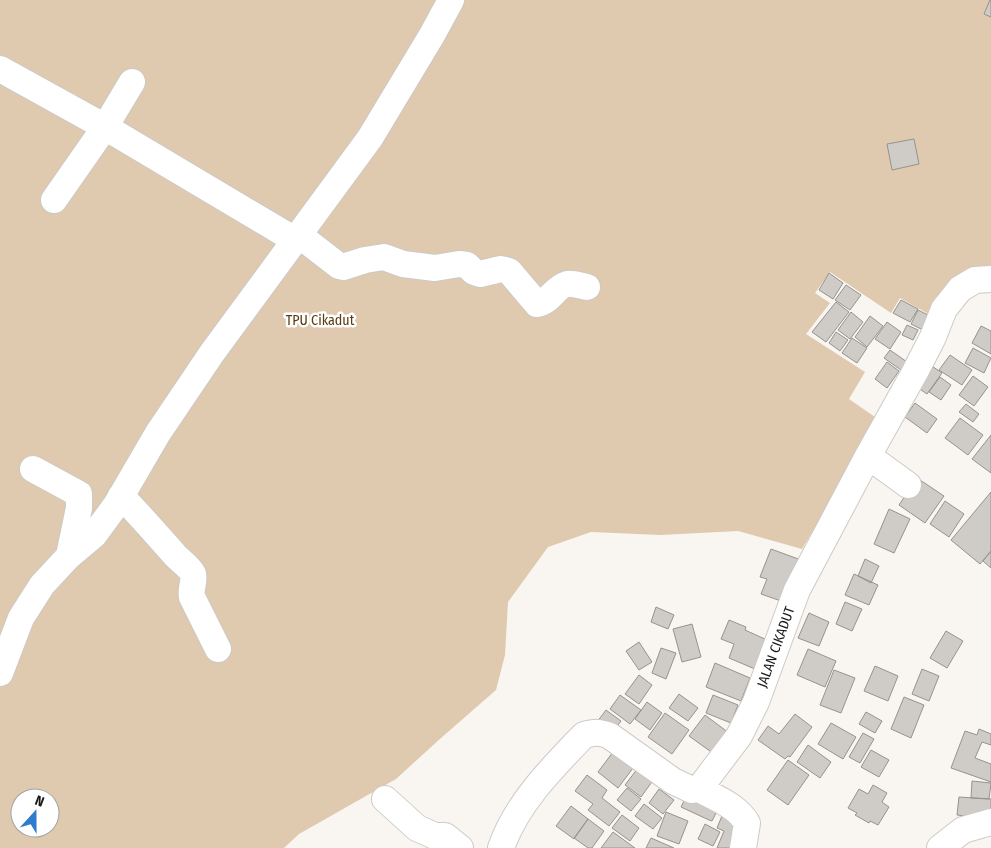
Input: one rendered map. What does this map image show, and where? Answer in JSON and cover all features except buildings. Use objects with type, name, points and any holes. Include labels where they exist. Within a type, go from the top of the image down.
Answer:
[{"type":"street","points":[[0,673],[21,618],[42,586],[69,556],[94,535],[121,496],[158,434],[212,352],[370,138],[432,35],[441,4]]},
{"type":"street","points":[[0,70],[105,127],[297,238],[343,268],[365,260],[384,257],[403,264],[435,268],[459,264],[467,265],[474,272],[480,274],[501,269],[509,271],[537,304],[544,304],[563,286],[569,284],[587,287]]},
{"type":"street","points":[[54,200],[105,127],[132,82]]},
{"type":"street","name":"JALAN CIKADUT","points":[[699,789],[739,736],[756,702],[797,590],[915,372],[933,337],[944,309],[960,289],[975,280],[991,279]]},
{"type":"street","points":[[868,456],[908,485]]},
{"type":"street","points":[[33,468],[79,494],[79,508],[69,556]]},
{"type":"street","points":[[121,496],[144,518],[174,555],[192,573],[192,597],[218,649]]},
{"type":"street","points":[[501,848],[506,833],[537,786],[584,735],[592,732],[599,732],[610,736],[673,781],[692,790],[699,789],[730,806],[747,823],[743,848]]},
{"type":"street","points":[[385,799],[417,828],[435,836],[445,836],[460,848]]},
{"type":"street","points":[[940,848],[963,830],[991,822]]},
{"type":"green space","name":"TPU Cikadut","points":[[0,0],[991,0],[991,271],[932,316],[900,298],[891,313],[830,272],[815,293],[830,303],[806,334],[865,372],[849,399],[875,417],[802,549],[738,531],[660,535],[591,532],[548,547],[508,602],[505,655],[496,690],[396,779],[299,834],[284,848],[0,848]]}]
